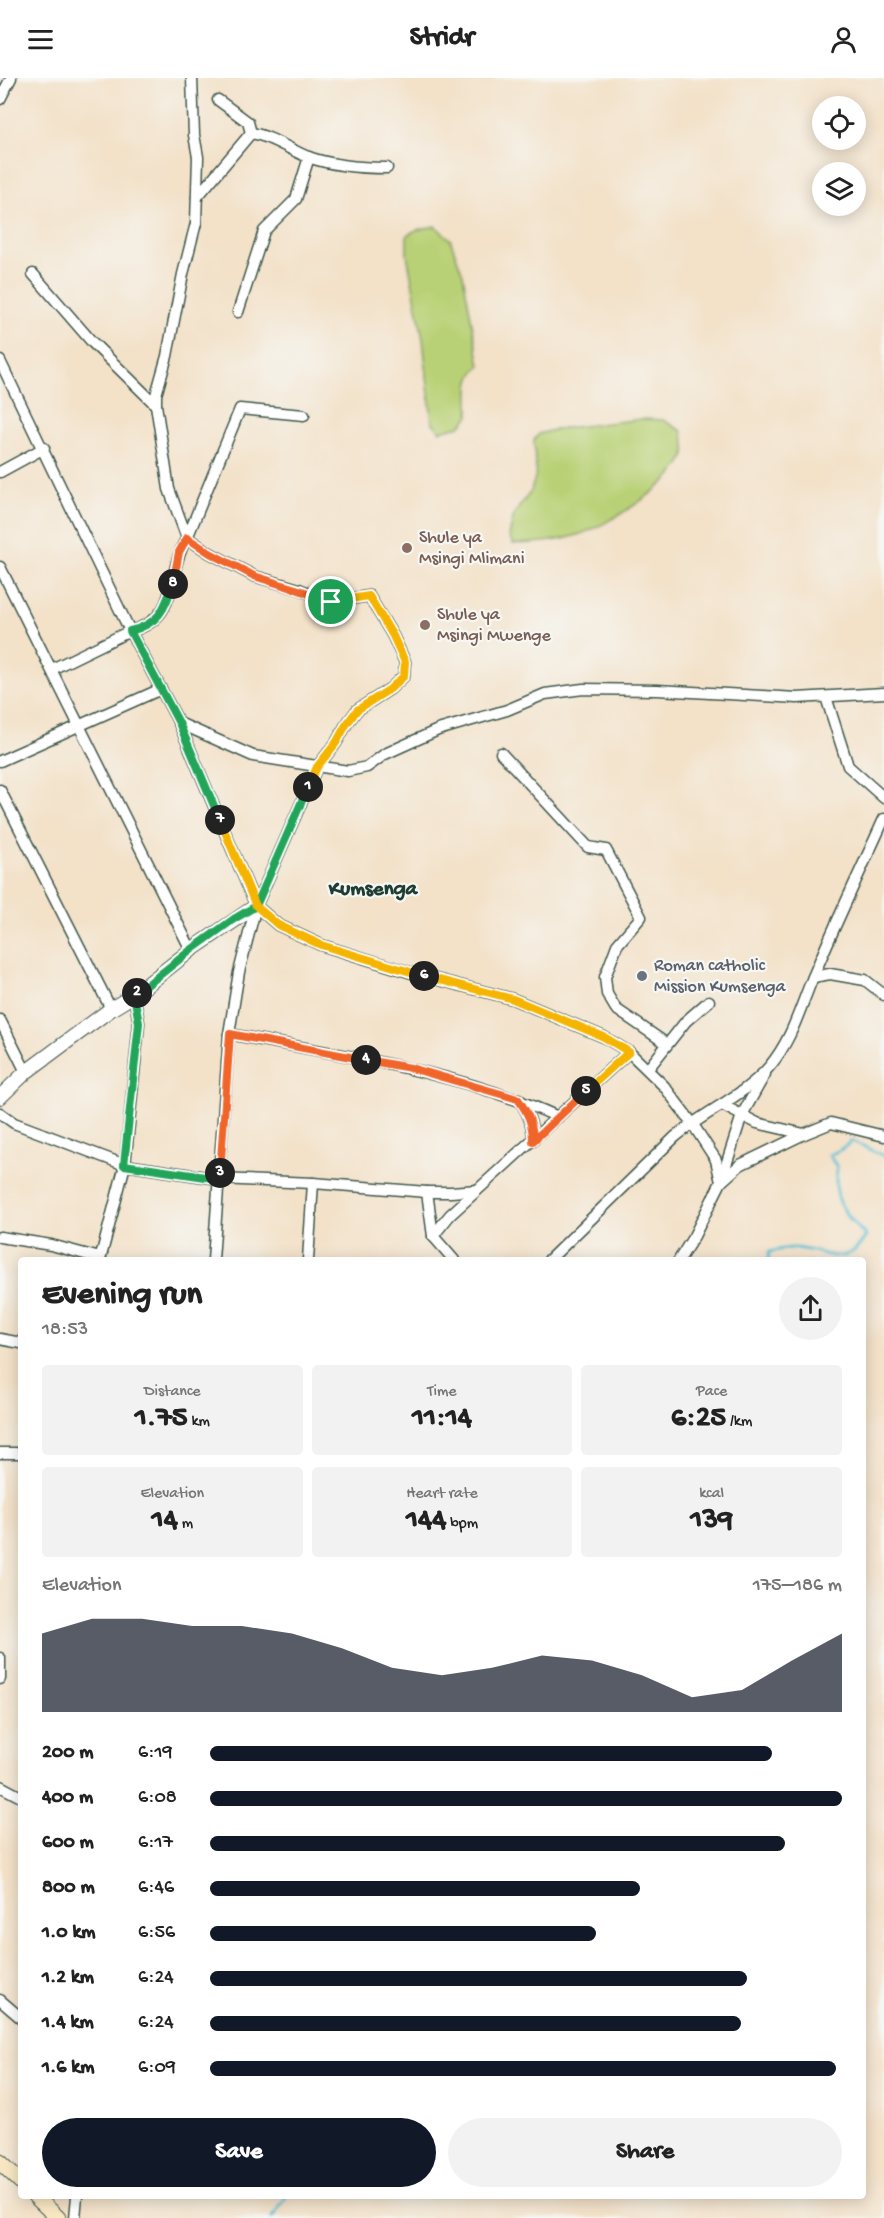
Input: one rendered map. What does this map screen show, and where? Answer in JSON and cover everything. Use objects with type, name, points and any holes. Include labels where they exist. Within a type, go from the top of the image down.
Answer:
[{"type":"main road","points":[[0,2162],[18,2179]]},
{"type":"main road","points":[[38,2199],[58,2218]]},
{"type":"street","points":[[0,99],[11,78]]},
{"type":"street","points":[[192,78],[194,135],[198,157],[196,223],[183,274],[167,356],[156,395],[169,489],[187,538],[210,553],[254,576],[331,602],[369,596],[393,636],[405,662],[404,676],[390,689],[357,710],[317,767],[256,906],[239,972],[230,1034],[213,1257]]},
{"type":"street","points":[[218,100],[248,122],[251,133]]},
{"type":"street","points":[[197,197],[251,133]]},
{"type":"street","points":[[251,133],[309,157],[354,168],[387,168]]},
{"type":"street","points":[[238,312],[264,231],[296,199],[309,157]]},
{"type":"street","points":[[33,274],[92,342],[156,405]]},
{"type":"street","points":[[0,361],[44,448],[130,631],[179,723],[256,906],[278,925],[321,945],[412,973],[513,999],[604,1037],[629,1052],[648,1069],[692,1122],[716,1160],[721,1182]]},
{"type":"street","points":[[52,669],[157,619],[175,579],[179,552],[187,538],[240,409],[304,415]]},
{"type":"street","points":[[0,472],[44,448]]},
{"type":"street","points":[[0,567],[191,950]]},
{"type":"street","points":[[0,761],[161,689]]},
{"type":"street","points":[[179,723],[253,756],[348,771],[367,767],[385,754],[438,730],[507,710],[545,694],[583,689],[657,690],[797,698],[884,693]]},
{"type":"street","points":[[826,697],[848,766],[884,798]]},
{"type":"street","points":[[501,753],[588,847],[606,850],[641,917],[617,945],[605,977],[607,994],[616,1009],[668,1044]]},
{"type":"street","points":[[0,790],[3,803],[111,1010]]},
{"type":"street","points":[[681,1257],[721,1182],[742,1115],[768,1068],[789,1039],[813,976],[884,819]]},
{"type":"street","points":[[0,1097],[26,1072],[134,995],[191,950],[256,906]]},
{"type":"street","points":[[813,976],[830,974],[866,980],[884,995]]},
{"type":"street","points":[[101,1257],[124,1165],[139,1023],[134,995]]},
{"type":"street","points":[[648,1069],[686,1021],[709,1001]]},
{"type":"street","points":[[0,1020],[26,1072]]},
{"type":"street","points":[[230,1034],[411,1068],[518,1099],[558,1117]]},
{"type":"street","points":[[433,1236],[450,1215],[629,1052]]},
{"type":"street","points":[[552,1257],[692,1122],[722,1105],[768,1068]]},
{"type":"street","points":[[518,1099],[530,1116],[533,1141]]},
{"type":"street","points":[[722,1105],[757,1123],[804,1134]]},
{"type":"street","points":[[0,1113],[14,1123],[124,1165],[219,1179],[313,1183],[427,1192],[477,1190]]},
{"type":"street","points":[[721,1182],[740,1165],[831,1123],[884,1136]]},
{"type":"street","points":[[308,1257],[313,1183]]},
{"type":"street","points":[[427,1192],[433,1236],[451,1257]]},
{"type":"street","points":[[0,1237],[51,1245],[93,1257]]},
{"type":"street","points":[[0,1339],[18,1342]]},
{"type":"street","points":[[0,1453],[18,1453]]},
{"type":"street","points":[[0,1658],[0,1678]]},
{"type":"street","points":[[0,1786],[18,1795]]},
{"type":"street","points":[[0,2000],[18,2015]]},
{"type":"street","points":[[75,2218],[77,2199]]},
{"type":"green space","points":[[435,226],[450,239],[463,275],[480,366],[470,383],[469,416],[460,426],[440,431],[432,422],[423,339],[407,254],[407,235],[416,230]]},
{"type":"green space","points":[[642,419],[663,420],[682,431],[685,454],[669,478],[621,514],[589,530],[553,541],[513,544],[509,536],[514,514],[531,491],[536,474],[534,440],[539,434],[557,429]]},
{"type":"waterway","points":[[768,1257],[769,1252],[786,1248],[842,1256],[858,1247],[866,1236],[841,1206],[836,1189],[837,1167],[829,1155],[852,1141],[884,1156]]},
{"type":"waterway","points":[[272,2218],[285,2199]]},
{"type":"place","name":"Shule ya Msingi Mlimani","points":[[407,548]]},
{"type":"place","name":"Shule ya Msingi Mwenge","points":[[425,625]]},
{"type":"place","name":"Roman catholic Mission Kumsenga","points":[[642,976]]},
{"type":"district","name":"Kumsenga","points":[[373,890]]},
{"type":"route","points":[[331,602],[254,576],[187,538],[179,552],[175,579],[157,619],[144,627],[130,631],[179,723],[256,906],[278,925],[321,945],[412,973],[513,999],[604,1037],[629,1052],[533,1141],[530,1116],[518,1099],[411,1068],[230,1034],[219,1179],[124,1165],[139,1023],[134,995],[191,950],[256,906],[317,767],[357,710],[390,689],[404,676],[405,662],[393,636],[369,596],[331,602]]}]
